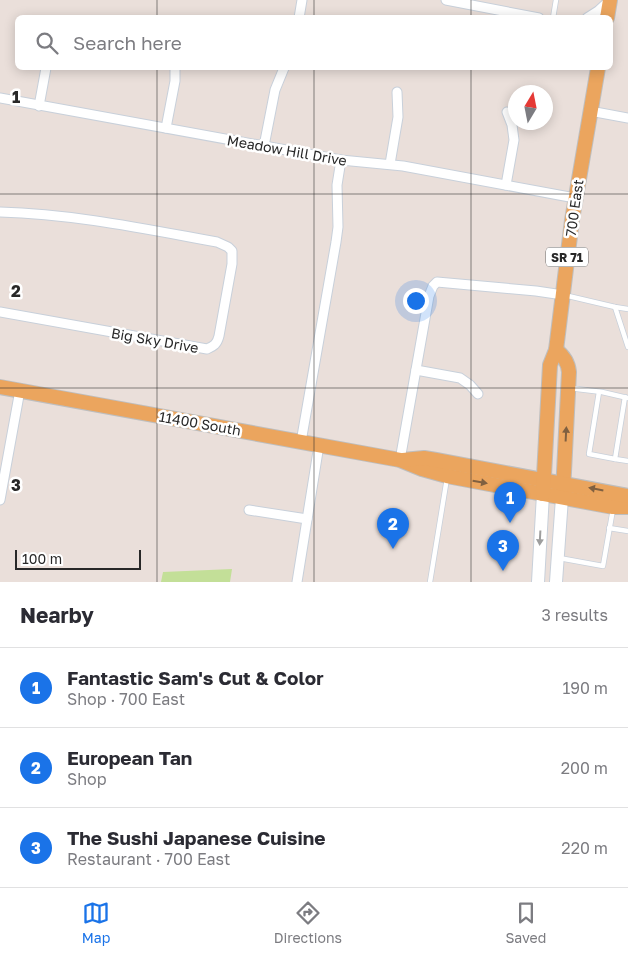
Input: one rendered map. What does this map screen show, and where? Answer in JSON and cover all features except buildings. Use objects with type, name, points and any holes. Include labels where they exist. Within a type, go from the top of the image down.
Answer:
[{"type":"main road","points":[[608,15],[610,0]]},
{"type":"main road","name":"700 East","points":[[538,582],[550,365],[556,350],[575,198],[598,70]]},
{"type":"main road","points":[[556,350],[564,357],[568,366],[556,582]]},
{"type":"main road","name":"11400 South","points":[[0,387],[400,460],[422,470],[447,476],[562,498],[613,507],[628,507]]},
{"type":"main road","name":"11400 South","points":[[400,460],[418,458],[436,460],[628,496]]},
{"type":"street","points":[[300,15],[302,0]]},
{"type":"street","points":[[446,0],[524,15]]},
{"type":"street","points":[[592,15],[610,0]]},
{"type":"street","points":[[40,106],[46,70]]},
{"type":"street","points":[[166,128],[175,81],[175,70]]},
{"type":"street","points":[[264,146],[275,90],[283,70]]},
{"type":"street","points":[[390,164],[398,117],[397,92]]},
{"type":"street","name":"Meadow Hill Drive","points":[[0,98],[341,160],[390,164],[575,198]]},
{"type":"street","points":[[506,185],[514,140],[512,125],[507,112]]},
{"type":"street","points":[[590,112],[628,118]]},
{"type":"street","points":[[301,442],[336,242],[338,227],[337,185],[341,160]]},
{"type":"street","name":"Big Sky Drive","points":[[0,212],[69,216],[100,221],[217,242],[228,247],[232,252],[232,264],[220,336],[213,347],[207,349],[0,312]]},
{"type":"street","points":[[400,460],[429,296],[437,282],[562,295]]},
{"type":"street","points":[[416,370],[460,378],[470,384],[478,394]]},
{"type":"street","points":[[0,500],[3,466],[20,390]]},
{"type":"street","points":[[298,582],[319,445]]},
{"type":"street","points":[[249,510],[308,519]]},
{"type":"lane","points":[[553,15],[556,0]]},
{"type":"lane","points":[[562,295],[628,309]]},
{"type":"lane","points":[[615,307],[628,347]]},
{"type":"lane","points":[[568,388],[627,397],[615,459]]},
{"type":"lane","points":[[599,392],[589,454],[628,462]]},
{"type":"lane","points":[[430,582],[447,476]]},
{"type":"lane","points":[[558,558],[603,566],[613,507]]},
{"type":"lane","points":[[610,528],[628,531]]},
{"type":"green space","points":[[232,569],[230,582],[161,582],[163,572]]},
{"type":"place","name":"Fantastic Sam's Cut & Color","points":[[510,523]]},
{"type":"place","name":"European Tan","points":[[393,549]]},
{"type":"place","name":"The Sushi Japanese Cuisine","points":[[503,571]]}]
